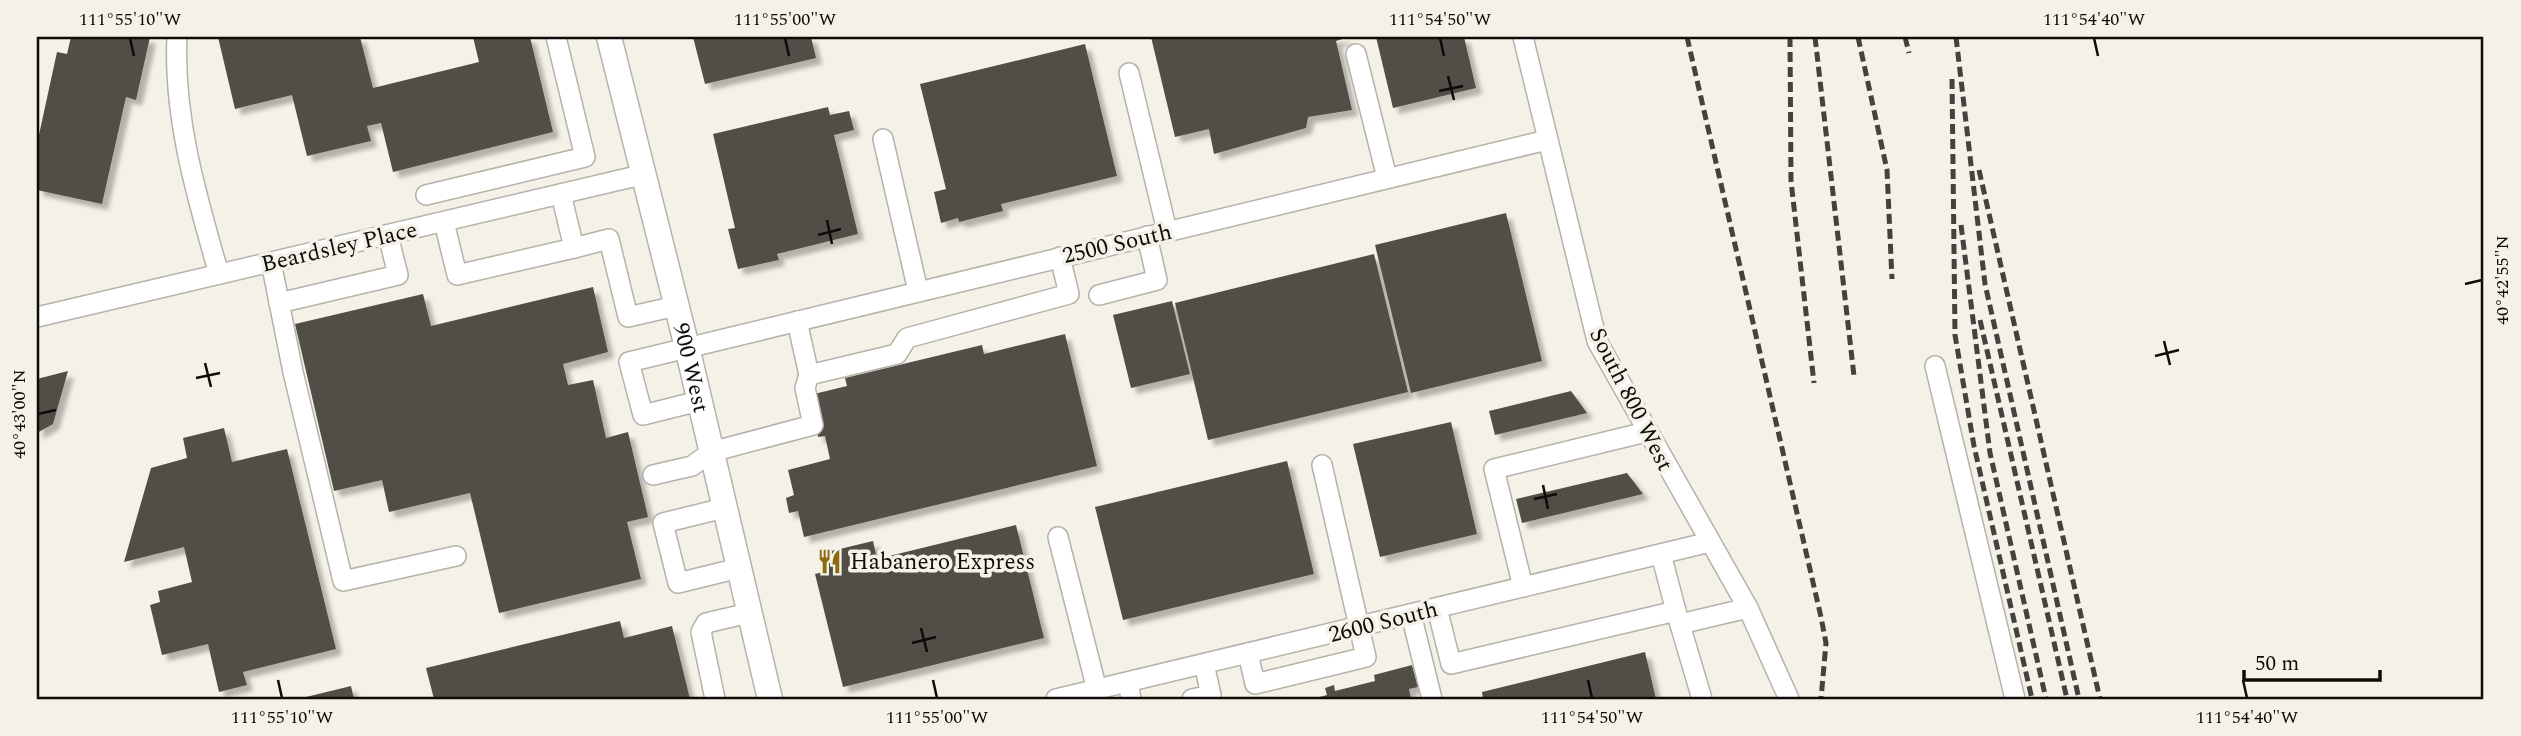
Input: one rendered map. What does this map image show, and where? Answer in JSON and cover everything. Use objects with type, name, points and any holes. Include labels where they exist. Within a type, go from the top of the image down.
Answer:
[{"type":"main road","name":"900 West","points":[[609,37],[641,175],[687,347],[770,699]]},
{"type":"street","points":[[177,37],[179,104],[206,229],[219,274]]},
{"type":"street","points":[[426,195],[585,156],[556,37]]},
{"type":"street","name":"South 800 West","points":[[1523,37],[1597,341],[1748,608],[1789,699]]},
{"type":"street","points":[[1356,54],[1387,178]]},
{"type":"street","points":[[1129,73],[1167,231]]},
{"type":"street","points":[[883,139],[918,291]]},
{"type":"street","name":"2500 South","points":[[699,401],[643,415],[629,362],[1547,140]]},
{"type":"street","name":"Beardsley Place","points":[[37,317],[641,175]]},
{"type":"street","points":[[561,194],[574,248]]},
{"type":"street","points":[[444,222],[457,275],[609,239],[628,317],[676,306]]},
{"type":"street","points":[[279,303],[398,275],[388,235]]},
{"type":"street","points":[[1099,295],[1157,280],[1147,236]]},
{"type":"street","points":[[809,375],[897,354],[907,338],[1069,294],[1060,257]]},
{"type":"street","points":[[271,262],[343,581],[456,556]]},
{"type":"street","points":[[653,475],[692,466],[711,452],[813,425],[805,388],[809,375],[797,321]]},
{"type":"street","points":[[1936,366],[2015,699]]},
{"type":"street","points":[[1523,587],[1494,469],[1647,432]]},
{"type":"street","points":[[1248,653],[1255,684],[1366,657],[1322,465]]},
{"type":"street","points":[[724,508],[663,523],[678,583],[739,568]]},
{"type":"street","points":[[1058,537],[1097,690]]},
{"type":"street","name":"2600 South","points":[[1056,699],[1097,690],[1130,691],[1204,664],[1710,542]]},
{"type":"street","points":[[1661,554],[1702,699]]},
{"type":"street","points":[[1437,608],[1451,664],[1678,617],[1748,608]]},
{"type":"street","points":[[715,699],[701,632],[706,623],[749,613]]},
{"type":"street","points":[[1411,614],[1432,699]]},
{"type":"street","points":[[1192,699],[1211,695],[1204,664]]},
{"type":"building","points":[[71,37],[150,37],[136,100],[126,97],[102,204],[37,190],[37,144],[57,52],[67,54]]},
{"type":"building","points":[[218,37],[360,37],[373,88],[479,62],[473,37],[530,37],[553,132],[393,172],[381,123],[367,126],[371,141],[307,156],[292,95],[235,109]]},
{"type":"building","points":[[693,37],[811,37],[816,58],[705,84]]},
{"type":"building","points":[[1151,37],[1349,37],[1336,41],[1352,110],[1308,117],[1306,128],[1214,154],[1209,129],[1175,137]]},
{"type":"building","points":[[1376,37],[1464,37],[1476,88],[1393,108]]},
{"type":"building","points":[[1085,44],[1117,176],[1001,204],[1003,211],[959,222],[958,218],[941,223],[934,192],[946,189],[920,84]]},
{"type":"building","points":[[828,107],[830,115],[849,111],[854,130],[834,135],[858,234],[777,254],[779,260],[738,269],[728,229],[735,228],[713,134]]},
{"type":"building","points":[[1506,213],[1542,361],[1411,393],[1375,245]]},
{"type":"building","points":[[1374,254],[1408,392],[1208,440],[1175,303]]},
{"type":"building","points":[[593,287],[608,352],[563,364],[568,385],[593,380],[606,438],[628,432],[648,517],[627,522],[641,579],[499,613],[470,493],[389,512],[382,480],[334,491],[295,324],[423,294],[431,326]]},
{"type":"building","points":[[1172,301],[1190,374],[1131,388],[1113,315]]},
{"type":"building","points":[[1065,334],[1097,466],[804,537],[798,511],[789,513],[786,498],[794,495],[788,470],[830,459],[825,436],[818,437],[814,394],[847,386],[845,378],[982,345],[984,354]]},
{"type":"building","points":[[68,371],[53,424],[37,433],[37,379]]},
{"type":"building","points":[[1571,391],[1587,413],[1495,435],[1489,411]]},
{"type":"building","points":[[1451,422],[1477,534],[1380,557],[1353,444]]},
{"type":"building","points":[[224,428],[232,462],[287,449],[336,649],[243,672],[247,685],[219,692],[208,644],[162,655],[150,605],[160,602],[158,591],[192,582],[184,547],[124,562],[151,468],[187,458],[183,438]]},
{"type":"building","points":[[1287,461],[1314,574],[1123,620],[1095,507]]},
{"type":"building","points":[[1627,473],[1643,494],[1522,523],[1516,499]]},
{"type":"building","points":[[1016,525],[1044,638],[843,687],[815,574],[823,572],[819,554],[873,541],[877,559]]},
{"type":"building","points":[[620,621],[624,638],[672,626],[690,699],[434,699],[426,668]]},
{"type":"building","points":[[1645,652],[1656,699],[1483,699],[1482,692]]},
{"type":"building","points":[[1412,665],[1418,687],[1409,689],[1411,699],[1312,699],[1327,695],[1325,688],[1334,685],[1335,691],[1375,681],[1374,675]]},
{"type":"building","points":[[351,686],[354,699],[302,699],[302,698]]},
{"type":"railway","points":[[1687,37],[1821,617],[1826,643],[1821,699]]},
{"type":"railway","points":[[1790,37],[1791,181],[1814,383]]},
{"type":"railway","points":[[1815,37],[1854,376]]},
{"type":"railway","points":[[1858,37],[1887,170],[1892,279]]},
{"type":"railway","points":[[1905,37],[1909,53]]},
{"type":"railway","points":[[1956,37],[1985,284],[2079,699]]},
{"type":"railway","points":[[1952,79],[1955,335],[1974,446],[2032,699]]},
{"type":"railway","points":[[1979,170],[2100,699]]},
{"type":"railway","points":[[1961,225],[1990,453],[2046,699]]},
{"type":"railway","points":[[1980,320],[2067,699]]},
{"type":"place","name":"Habanero Express","points":[[830,561]]}]
